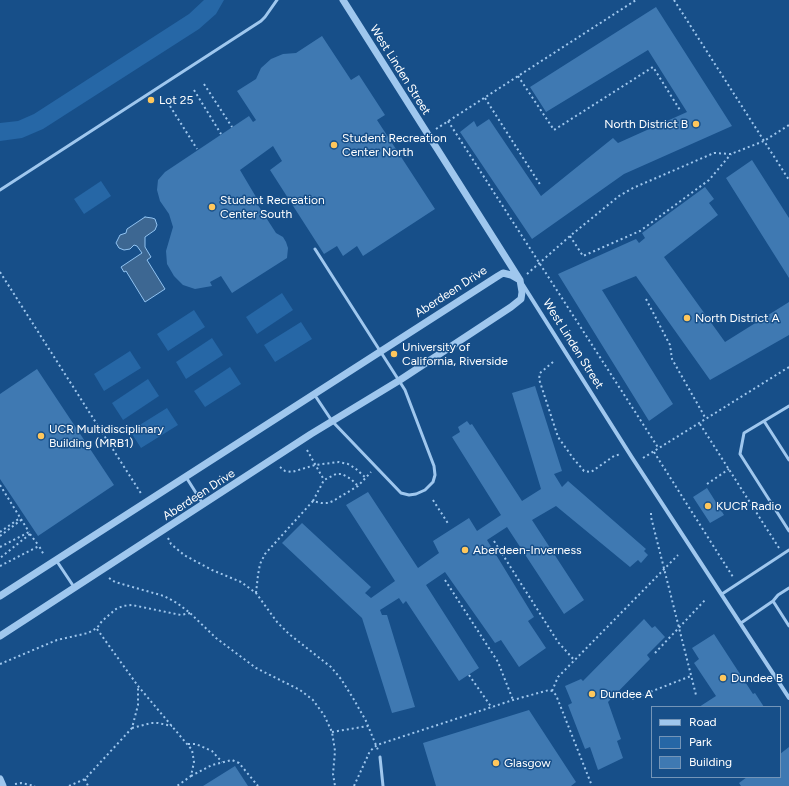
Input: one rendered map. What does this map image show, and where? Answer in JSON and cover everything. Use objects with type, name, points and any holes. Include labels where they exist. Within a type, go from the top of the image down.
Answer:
[{"type":"street","name":"West Linden Street","points":[[342,0],[631,456],[789,698]]},
{"type":"street","name":"Aberdeen Drive","points":[[0,596],[498,276],[503,273],[520,280],[522,292],[521,299],[516,304],[0,636]]},
{"type":"street","points":[[0,779],[3,786]]},
{"type":"lane","points":[[0,190],[261,20],[278,0]]},
{"type":"lane","points":[[314,394],[332,421],[401,493],[409,495],[425,490],[433,482],[436,475],[432,459],[400,380],[315,249]]},
{"type":"lane","points":[[789,406],[744,434],[740,454],[789,531]]},
{"type":"lane","points":[[764,421],[789,460]]},
{"type":"lane","points":[[186,477],[204,505]]},
{"type":"lane","points":[[722,594],[789,550]]},
{"type":"lane","points":[[56,560],[74,589]]},
{"type":"lane","points":[[741,623],[789,588]]},
{"type":"lane","points":[[773,601],[789,626]]},
{"type":"lane","points":[[380,757],[383,786]]},
{"type":"path","points":[[428,134],[636,0]]},
{"type":"path","points":[[674,0],[789,180]]},
{"type":"path","points":[[518,76],[554,130],[652,67],[680,110]]},
{"type":"path","points":[[204,84],[232,127]]},
{"type":"path","points":[[194,90],[221,134]]},
{"type":"path","points":[[485,98],[541,186]]},
{"type":"path","points":[[170,106],[198,150]]},
{"type":"path","points":[[448,121],[659,449]]},
{"type":"path","points":[[520,280],[570,236],[619,196],[633,188],[714,153],[731,154],[764,141],[789,125]]},
{"type":"path","points":[[570,236],[583,256],[640,231],[710,180],[731,154]]},
{"type":"path","points":[[0,272],[146,502]]},
{"type":"path","points":[[646,299],[670,345],[672,359],[706,419]]},
{"type":"path","points":[[553,362],[540,373],[539,379],[558,436],[573,458],[584,471],[591,472],[614,456],[622,453]]},
{"type":"path","points":[[643,458],[789,367]]},
{"type":"path","points":[[700,423],[783,554]]},
{"type":"path","points":[[307,450],[324,480]]},
{"type":"path","points":[[654,452],[737,584]]},
{"type":"path","points":[[280,467],[285,471],[292,472],[316,464],[330,462],[348,464],[366,478]]},
{"type":"path","points":[[313,501],[320,503],[333,501],[358,486],[376,467]]},
{"type":"path","points":[[707,484],[729,469]]},
{"type":"path","points":[[256,592],[260,564],[265,554],[313,501],[324,480],[336,474],[342,474],[351,479],[358,486]]},
{"type":"path","points":[[0,486],[44,555]]},
{"type":"path","points":[[433,500],[449,525]]},
{"type":"path","points":[[651,513],[650,517],[696,695]]},
{"type":"path","points":[[0,532],[20,519]]},
{"type":"path","points":[[0,536],[20,519]]},
{"type":"path","points":[[163,531],[171,544],[184,555],[212,570],[241,582],[256,592],[277,622],[289,634],[323,659],[341,679],[354,698],[377,745]]},
{"type":"path","points":[[0,547],[30,533]]},
{"type":"path","points":[[0,558],[30,533]]},
{"type":"path","points":[[494,541],[558,642],[574,661]]},
{"type":"path","points":[[0,566],[39,546]]},
{"type":"path","points":[[552,691],[558,677],[678,555]]},
{"type":"path","points":[[109,578],[115,582],[164,596],[177,603],[190,613],[216,638],[256,668],[300,690],[314,700],[324,715],[332,732],[335,751],[333,774],[335,786]]},
{"type":"path","points":[[445,580],[498,662],[513,700]]},
{"type":"path","points":[[655,653],[706,599]]},
{"type":"path","points":[[0,664],[57,640],[88,633],[97,628],[102,621],[116,609],[123,606],[132,605],[181,616],[190,613]]},
{"type":"path","points":[[97,628],[138,686],[192,750],[194,762],[191,776]]},
{"type":"path","points":[[469,675],[492,708]]},
{"type":"path","points":[[632,698],[691,676]]},
{"type":"path","points":[[69,786],[85,779],[132,728],[138,705],[138,686]]},
{"type":"path","points":[[354,786],[366,757],[377,745],[513,700],[549,690],[556,695],[592,786]]},
{"type":"path","points":[[132,728],[151,723],[172,726]]},
{"type":"path","points":[[332,732],[368,726]]},
{"type":"path","points":[[188,744],[196,744],[212,751],[222,762]]},
{"type":"path","points":[[177,786],[191,776],[212,765],[232,760],[239,763],[258,786]]},
{"type":"path","points":[[85,779],[88,786]]},
{"type":"path","points":[[15,784],[21,783],[35,786]]},
{"type":"green space","points":[[204,0],[224,0],[216,14],[199,29],[43,129],[22,138],[0,141],[0,123],[18,121],[34,114],[189,14]]},
{"type":"green space","points":[[101,181],[111,196],[84,214],[74,199]]},
{"type":"green space","points":[[282,293],[293,310],[257,334],[246,317]]},
{"type":"green space","points":[[194,310],[205,327],[168,351],[157,334]]},
{"type":"green space","points":[[301,322],[312,339],[275,362],[264,345]]},
{"type":"green space","points":[[212,338],[223,355],[186,379],[176,362]]},
{"type":"green space","points":[[130,351],[141,368],[104,391],[94,374]]},
{"type":"green space","points":[[230,367],[241,384],[205,407],[194,391]]},
{"type":"green space","points":[[148,379],[159,396],[123,420],[112,403]]},
{"type":"green space","points":[[167,408],[178,425],[141,448],[130,431]]},
{"type":"shaded area","points":[[145,217],[155,219],[157,225],[155,230],[145,237],[145,247],[151,257],[147,260],[165,289],[145,302],[126,271],[124,272],[121,267],[142,253],[137,246],[134,245],[130,249],[124,250],[119,248],[116,243],[120,235],[126,233],[127,229]]},
{"type":"building","name":"North District B","points":[[656,7],[732,126],[624,174],[532,239],[460,132],[474,121],[477,127],[489,119],[541,196],[613,138],[618,143],[687,112],[648,50],[546,112],[530,87]]},
{"type":"building","name":"Student Recreation Center North","points":[[322,36],[351,80],[359,75],[385,115],[377,120],[435,209],[363,256],[357,246],[343,256],[337,246],[324,254],[270,170],[282,161],[273,146],[240,170],[256,197],[254,199],[276,233],[283,237],[286,242],[288,248],[287,258],[232,293],[221,276],[210,282],[212,286],[195,289],[183,285],[174,276],[167,264],[166,251],[173,227],[169,214],[160,201],[157,190],[158,180],[165,172],[249,116],[253,122],[256,120],[237,91],[256,79],[261,68],[271,59],[283,54],[296,53]]},
{"type":"building","name":"North District A","points":[[752,160],[789,218],[789,278],[726,178]]},
{"type":"building","name":"North District A","points":[[705,187],[714,199],[709,203],[718,215],[664,257],[725,342],[789,302],[789,335],[710,380],[636,276],[602,290],[673,404],[649,421],[558,274],[636,239],[639,243],[645,238],[642,233]]},
{"type":"building","name":"UCR Multidisciplinary Building (MRB1)","points":[[37,369],[114,485],[38,536],[0,479],[0,394]]},
{"type":"building","name":"Aberdeen-Inverness","points":[[535,386],[562,471],[554,474],[562,487],[568,481],[646,549],[644,551],[648,555],[641,563],[638,560],[630,567],[556,506],[532,520],[584,600],[564,614],[507,527],[487,540],[534,617],[528,621],[546,648],[519,667],[501,640],[495,643],[445,572],[426,585],[479,668],[459,681],[406,601],[403,604],[399,598],[380,610],[382,615],[387,615],[415,707],[392,713],[362,618],[282,543],[302,523],[371,587],[365,593],[371,598],[395,581],[346,505],[368,492],[418,568],[439,553],[433,541],[469,518],[477,531],[501,515],[452,437],[460,432],[458,427],[467,421],[470,425],[472,424],[522,501],[541,489],[512,393]]},
{"type":"building","name":"KUCR Radio","points":[[707,488],[724,515],[710,523],[693,497]]},
{"type":"building","name":"Dundee A","points":[[644,619],[652,628],[655,626],[665,637],[647,655],[650,659],[608,702],[621,739],[617,741],[623,758],[598,770],[590,747],[585,749],[568,705],[572,703],[565,686],[581,679],[583,681]]},
{"type":"building","name":"Dundee B","points":[[714,634],[753,694],[755,693],[763,706],[701,706],[716,696],[694,663],[699,659],[692,648]]},
{"type":"building","name":"Glasgow","points":[[529,710],[576,782],[571,786],[436,786],[423,743]]},
{"type":"building","points":[[789,747],[789,786],[741,786],[739,783],[746,778],[781,778],[781,753]]},
{"type":"building","points":[[235,766],[248,786],[203,786]]},
{"type":"place","name":"Lot 25","points":[[151,100]]},
{"type":"place","name":"North District B","points":[[696,124]]},
{"type":"place","name":"Student Recreation Center North","points":[[334,145]]},
{"type":"place","name":"Student Recreation Center South","points":[[212,207]]},
{"type":"place","name":"North District A","points":[[687,318]]},
{"type":"place","name":"University of California, Riverside","points":[[394,354]]},
{"type":"place","name":"UCR Multidisciplinary Building (MRB1)","points":[[41,436]]},
{"type":"place","name":"KUCR Radio","points":[[708,506]]},
{"type":"place","name":"Aberdeen-Inverness","points":[[465,550]]},
{"type":"place","name":"Dundee B","points":[[723,678]]},
{"type":"place","name":"Dundee A","points":[[592,694]]},
{"type":"place","name":"Glasgow","points":[[496,763]]}]
